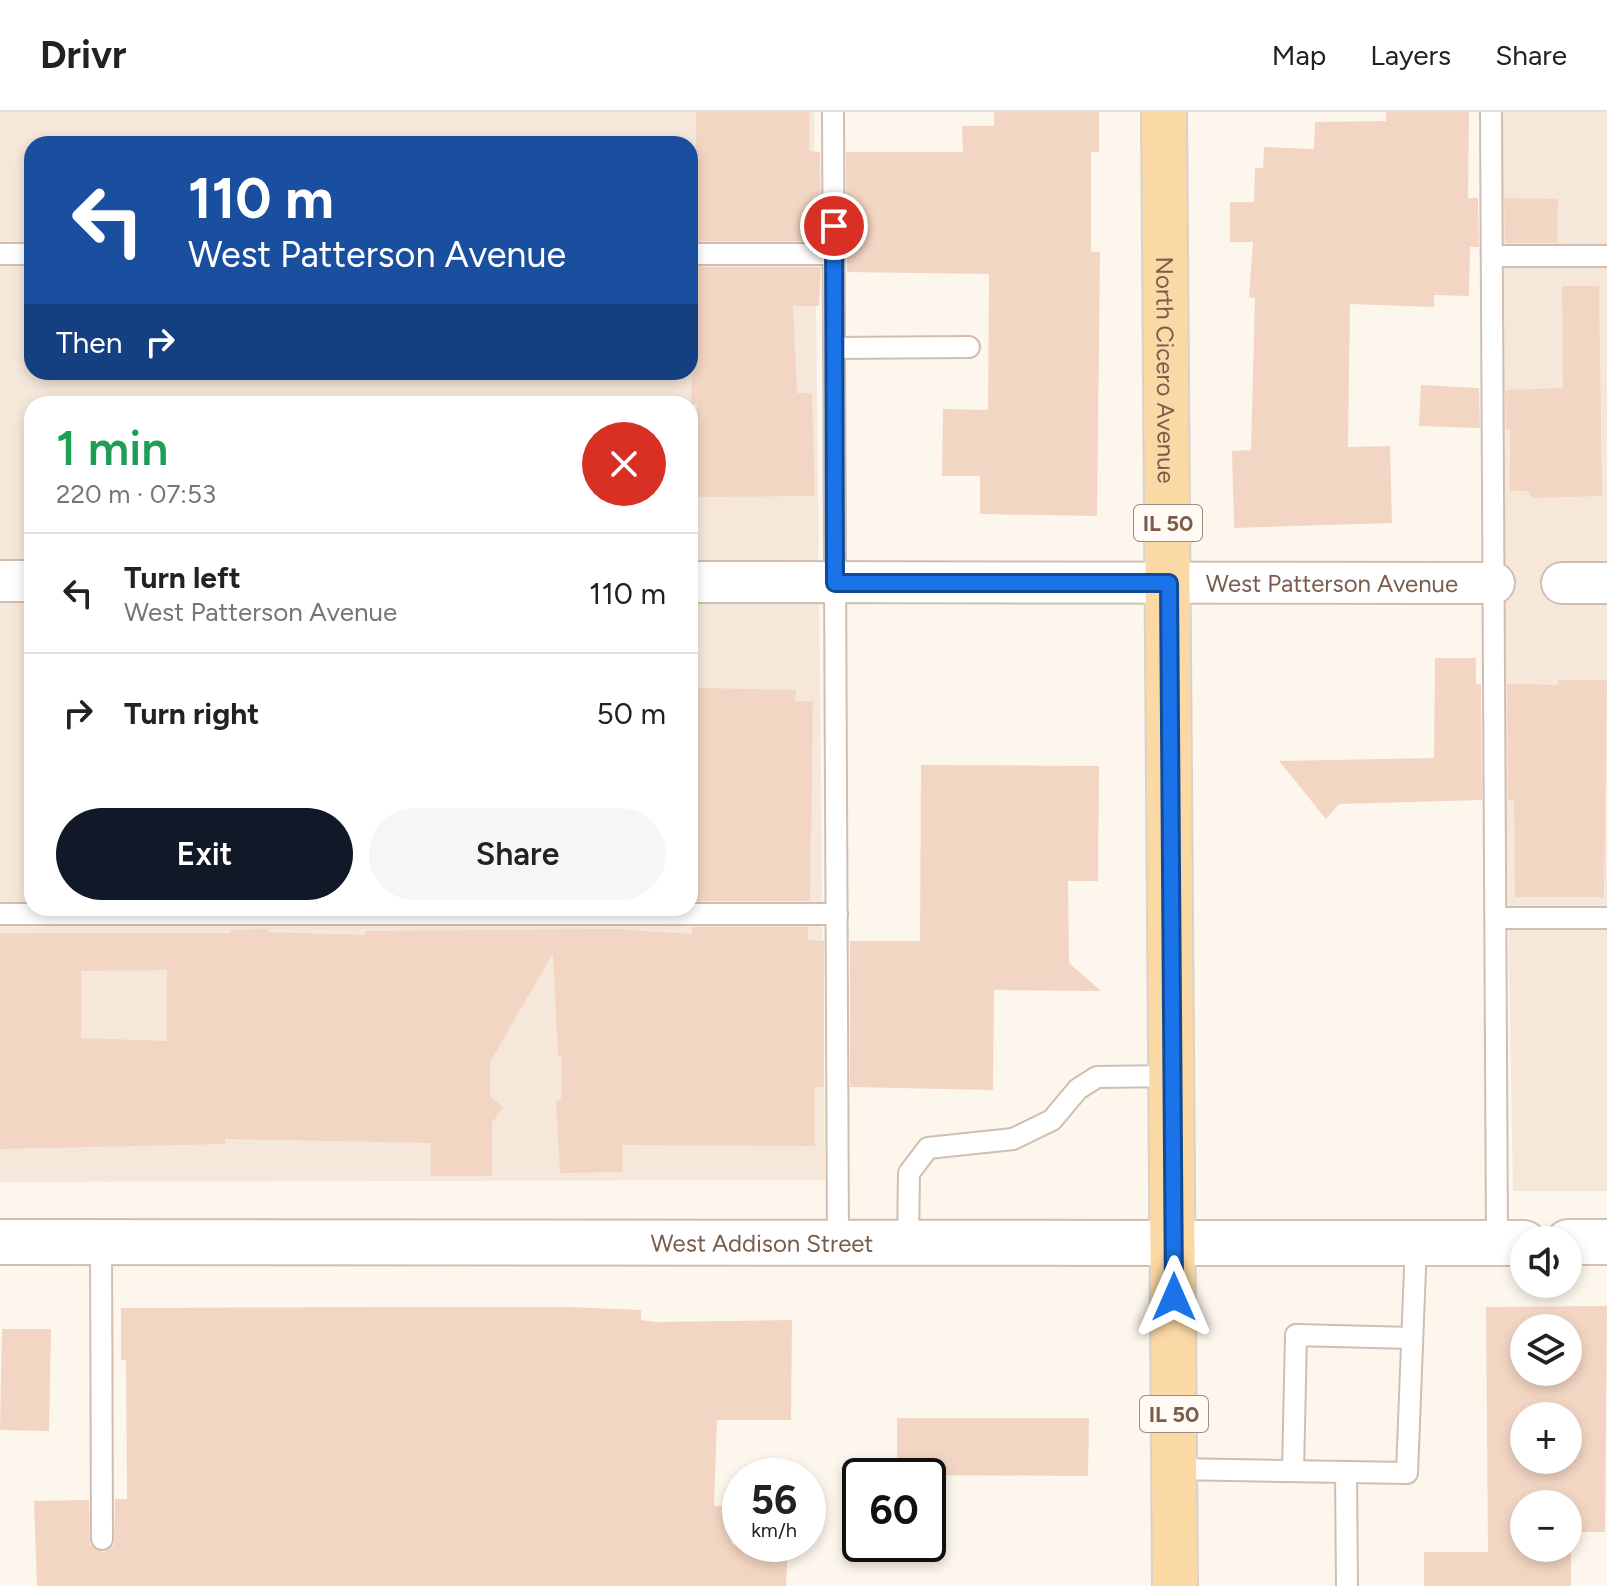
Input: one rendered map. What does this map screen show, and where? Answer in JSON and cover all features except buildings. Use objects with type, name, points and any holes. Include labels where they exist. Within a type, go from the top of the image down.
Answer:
[{"type":"main road","name":"North Cicero Avenue","points":[[1164,112],[1175,1586]]},
{"type":"street","points":[[0,581],[24,581]]},
{"type":"street","name":"West Patterson Avenue","points":[[698,582],[1494,583]]},
{"type":"street","points":[[1562,583],[1607,583]]},
{"type":"street","name":"West Addison Street","points":[[0,1242],[1510,1243]]},
{"type":"street","points":[[1582,1242],[1607,1242]]},
{"type":"lane","points":[[833,112],[838,1243]]},
{"type":"lane","points":[[1491,112],[1496,918],[1510,1243]]},
{"type":"lane","points":[[0,254],[24,254]]},
{"type":"lane","points":[[698,254],[834,254]]},
{"type":"lane","points":[[1492,256],[1607,256]]},
{"type":"lane","points":[[834,348],[969,347]]},
{"type":"lane","points":[[0,914],[24,914]]},
{"type":"lane","points":[[698,914],[837,914]]},
{"type":"lane","points":[[1496,918],[1607,918]]},
{"type":"lane","points":[[908,1244],[909,1173],[928,1148],[1013,1139],[1052,1120],[1078,1089],[1097,1077],[1173,1076]]},
{"type":"lane","points":[[101,1242],[102,1539]]},
{"type":"lane","points":[[1174,1469],[1407,1473],[1416,1243]]},
{"type":"lane","points":[[1293,1471],[1296,1335],[1412,1338]]},
{"type":"lane","points":[[1346,1472],[1347,1586]]},
{"type":"shaded area","points":[[0,112],[814,112],[825,1180],[0,1182]]},
{"type":"shaded area","points":[[1494,112],[1607,112],[1607,1191],[1513,1191]]},
{"type":"route","points":[[834,226],[835,583],[1169,583],[1174,1297]]}]
